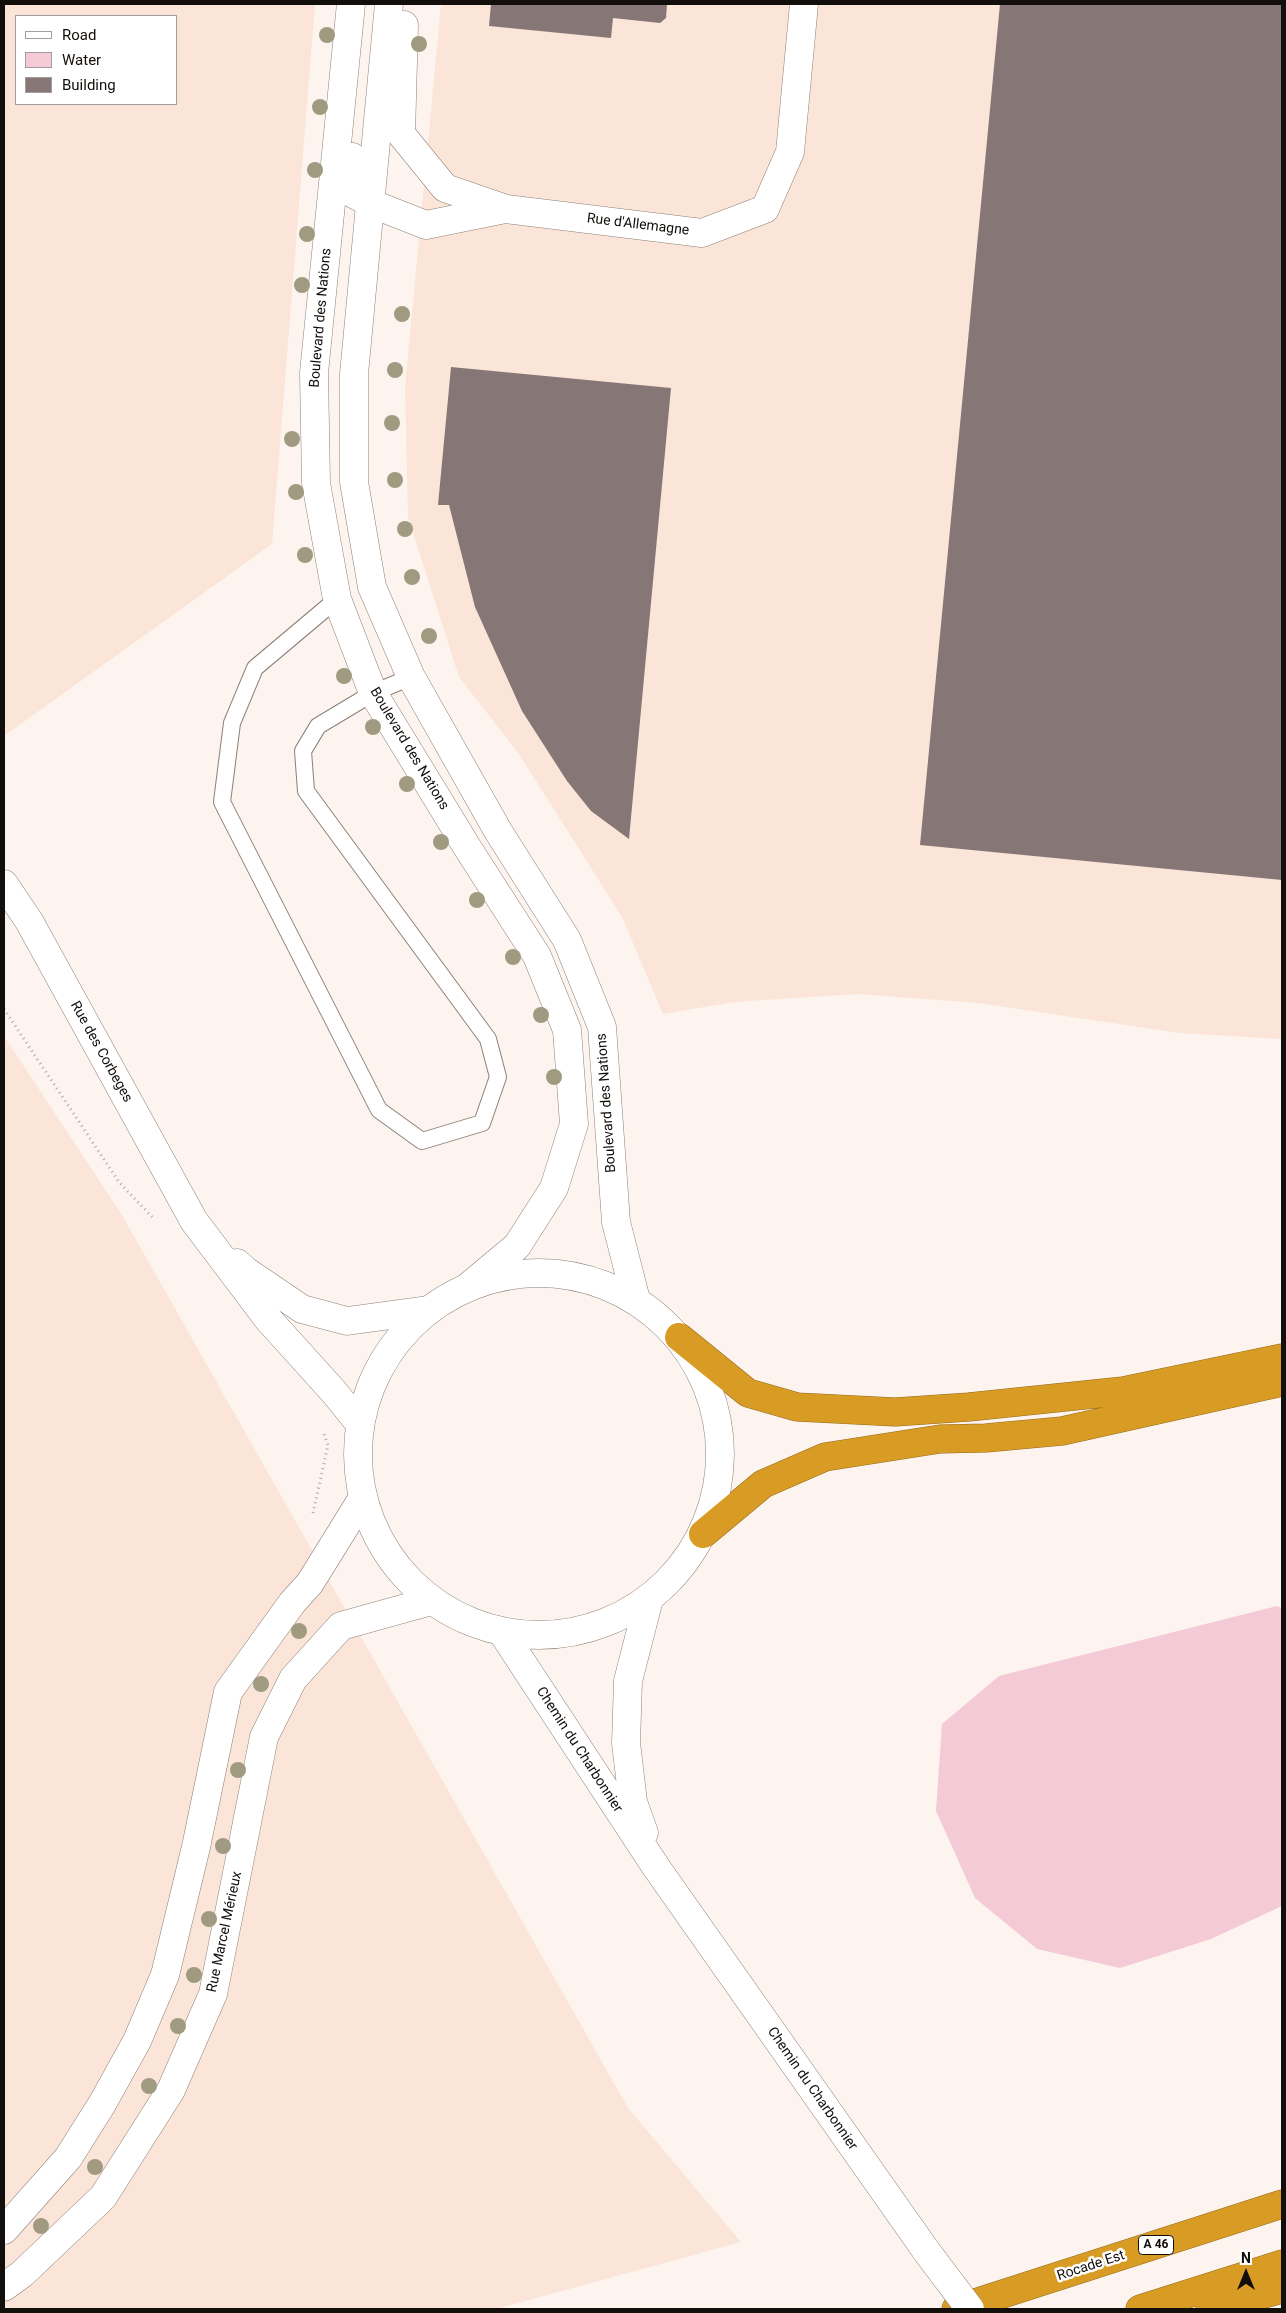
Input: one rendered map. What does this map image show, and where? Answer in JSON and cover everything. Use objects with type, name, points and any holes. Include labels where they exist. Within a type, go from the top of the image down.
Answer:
[{"type":"highway","points":[[679,1337],[748,1393],[797,1407],[895,1412],[968,1407],[1123,1391],[1282,1358]]},
{"type":"highway","points":[[703,1534],[763,1484],[826,1457],[940,1439],[986,1438],[1062,1431],[1282,1382]]},
{"type":"highway","name":"Rocade Est","points":[[956,2309],[1282,2204]]},
{"type":"highway","points":[[1140,2309],[1282,2264]]},
{"type":"highway","points":[[1210,2309],[1282,2289]]},
{"type":"street","name":"Boulevard des Nations","points":[[350,4],[314,373],[316,483],[337,599],[374,693],[537,956],[568,1030],[574,1124],[554,1188],[517,1246],[469,1286]]},
{"type":"street","name":"Rue d'Allemagne","points":[[367,4],[348,191],[370,203],[426,225],[506,209]]},
{"type":"street","name":"Boulevard des Nations","points":[[389,4],[354,374],[354,482],[372,587],[411,677],[498,831],[568,940],[602,1027],[616,1222],[636,1300]]},
{"type":"street","name":"Rue d'Allemagne","points":[[404,4],[401,134],[445,188],[506,209],[702,233],[765,209],[790,152],[804,4]]},
{"type":"street","name":"Rue des Corbeges","points":[[4,884],[29,921],[194,1221],[268,1318],[359,1423]]},
{"type":"street","name":"Rue des Corbeges","points":[[194,1221],[246,1271],[302,1309],[347,1321],[428,1310]]},
{"type":"street","points":[[554,1273],[597,1281],[636,1300],[679,1337],[702,1372],[717,1412],[722,1453],[717,1494],[703,1534],[680,1570],[649,1600],[604,1625],[553,1636],[502,1632],[464,1620],[431,1601],[402,1574],[377,1539],[362,1499],[357,1461],[359,1423],[373,1380],[396,1341],[428,1310],[469,1286],[511,1274],[554,1273]]},
{"type":"street","points":[[4,2230],[68,2158],[102,2104],[137,2041],[165,1975],[196,1847],[228,1692],[292,1603],[310,1583],[362,1499]]},
{"type":"street","name":"Chemin du Charbonnier","points":[[649,1600],[628,1681],[626,1743],[633,1802],[656,1867]]},
{"type":"street","name":"Rue Marcel Mérieux","points":[[4,2287],[22,2274],[103,2197],[171,2090],[213,1994],[264,1737],[293,1679],[342,1626],[431,1601]]},
{"type":"street","name":"Chemin du Charbonnier","points":[[502,1632],[656,1867],[927,2252],[970,2309]]},
{"type":"lane","points":[[337,599],[255,668],[232,723],[222,802],[379,1110],[422,1141],[482,1123],[498,1077],[488,1039],[306,792],[303,751],[318,726],[374,693],[411,677]]},
{"type":"path","points":[[4,1009],[119,1182],[158,1224]]},
{"type":"path","points":[[312,1518],[328,1445],[322,1426]]},
{"type":"shaded area","points":[[4,4],[315,4],[272,544],[4,736]]},
{"type":"shaded area","points":[[441,4],[1282,4],[1282,1039],[1179,1033],[978,1003],[858,994],[734,1002],[663,1014],[622,917],[519,754],[459,677],[408,517],[405,388]]},
{"type":"shaded area","points":[[4,1036],[122,1215],[628,2108],[741,2242],[496,2309],[4,2309]]},
{"type":"water","points":[[1277,1606],[1282,1608],[1282,1906],[1211,1939],[1120,1968],[1037,1949],[975,1898],[936,1811],[942,1724],[999,1676]]},
{"type":"building","points":[[491,4],[667,4],[666,18],[660,23],[613,18],[611,38],[489,26]]},
{"type":"building","points":[[1000,4],[1282,4],[1282,880],[920,845]]},
{"type":"building","points":[[451,367],[671,388],[629,839],[591,811],[567,781],[522,711],[475,607],[449,505],[438,505]]}]
